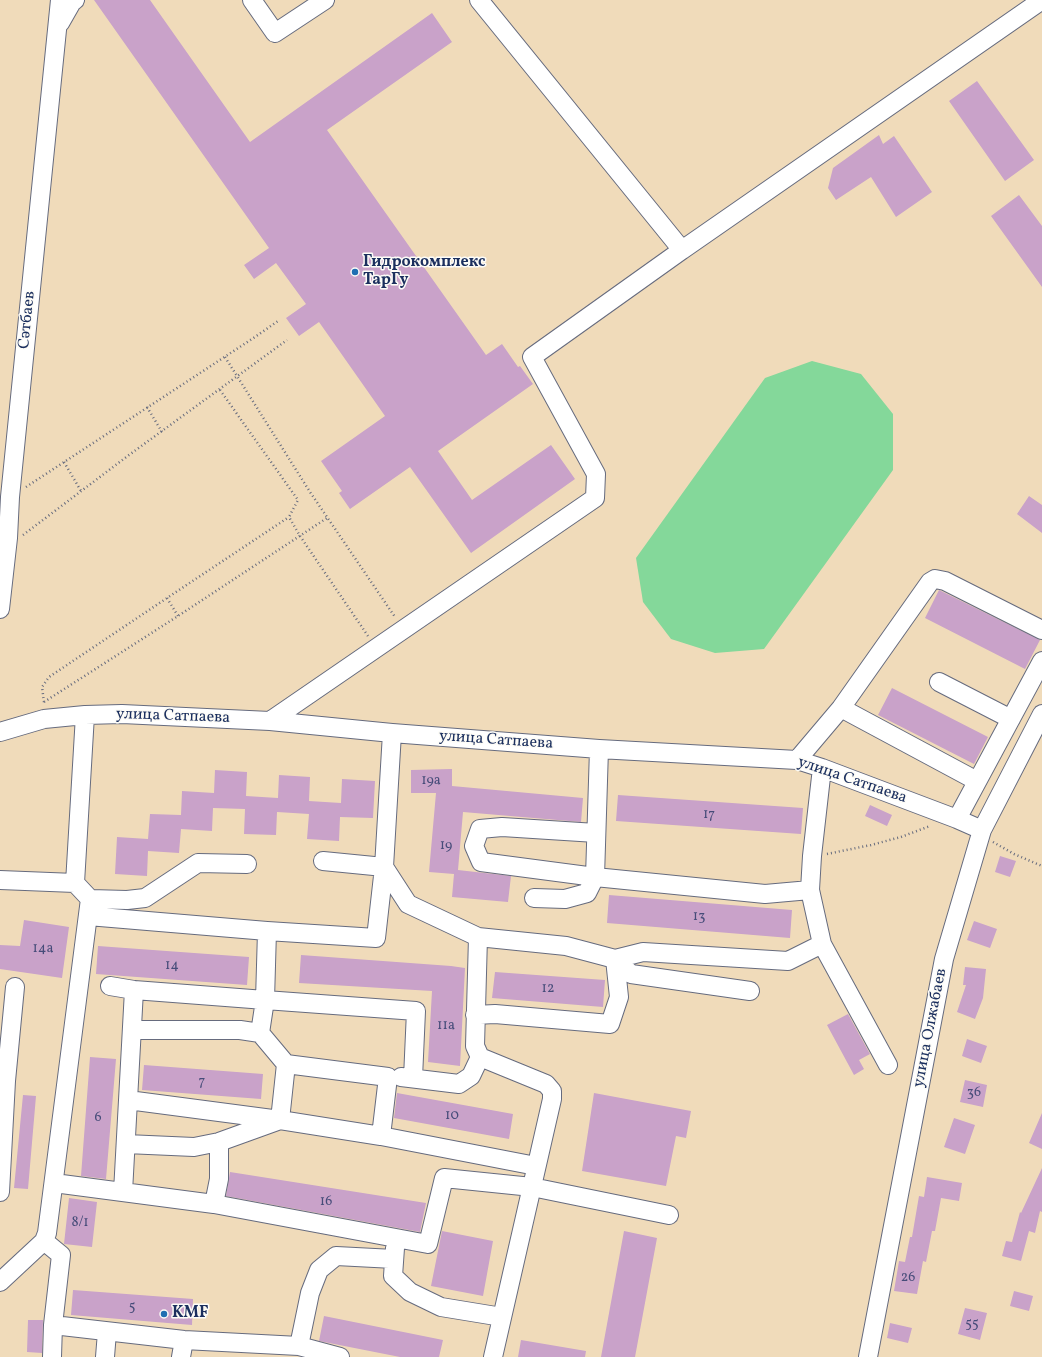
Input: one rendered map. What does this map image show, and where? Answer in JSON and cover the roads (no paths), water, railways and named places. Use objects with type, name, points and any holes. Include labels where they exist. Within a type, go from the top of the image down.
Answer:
[{"type":"street","name":"Сәтбаев","points":[[0,609],[7,504],[60,0]]},
{"type":"street","points":[[56,30],[72,2],[75,0]]},
{"type":"street","points":[[252,0],[275,33],[325,0]]},
{"type":"street","points":[[479,0],[682,250]]},
{"type":"street","points":[[270,721],[595,498],[596,474],[532,357],[682,250],[1042,0]]},
{"type":"street","points":[[797,760],[841,708],[930,582],[935,579],[945,581],[1042,630]]},
{"type":"street","points":[[957,819],[1042,661]]},
{"type":"street","points":[[939,682],[1011,718]]},
{"type":"street","points":[[841,708],[977,781]]},
{"type":"street","name":"улица Сатпаева","points":[[0,732],[44,710],[85,715],[122,714],[270,721],[599,749],[797,760],[957,819],[982,830]]},
{"type":"street","name":"улица Олжабаев","points":[[868,1357],[944,959],[982,830],[1042,714]]},
{"type":"street","points":[[75,883],[85,715]]},
{"type":"street","points":[[88,916],[267,931],[376,938],[384,867],[392,732]]},
{"type":"street","points":[[534,898],[565,899],[587,893],[595,877],[599,749]]},
{"type":"street","points":[[822,768],[812,856],[810,890],[822,944],[888,1065]]},
{"type":"street","points":[[596,833],[502,827],[480,829],[474,846],[482,862],[595,877],[765,894],[810,890]]},
{"type":"street","points":[[323,862],[384,867]]},
{"type":"street","points":[[0,880],[75,883],[90,899],[126,900],[146,898],[198,863],[247,864]]},
{"type":"street","points":[[384,867],[408,904],[478,937],[566,946],[615,959],[631,974],[750,991]]},
{"type":"street","points":[[0,1282],[44,1241],[47,1233],[90,899]]},
{"type":"street","points":[[260,1033],[264,1000],[267,931]]},
{"type":"street","points":[[478,937],[475,1046],[480,1057],[546,1084],[552,1091],[552,1099],[493,1357]]},
{"type":"street","points":[[615,959],[643,952],[788,961],[822,944]]},
{"type":"street","points":[[475,1015],[496,1014],[610,1024],[619,997],[615,959]]},
{"type":"street","points":[[110,986],[134,990],[416,1011],[413,1078]]},
{"type":"street","points":[[0,1192],[3,1081],[15,988]]},
{"type":"street","points":[[123,1192],[134,990]]},
{"type":"street","points":[[132,1030],[240,1030],[260,1033],[286,1064],[388,1077],[413,1078],[459,1084],[471,1076],[480,1057]]},
{"type":"street","points":[[280,1120],[286,1064]]},
{"type":"street","points":[[381,1136],[388,1077]]},
{"type":"street","points":[[128,1100],[280,1120],[381,1136],[536,1166]]},
{"type":"street","points":[[126,1144],[194,1147],[219,1142],[280,1120]]},
{"type":"street","points":[[214,1204],[219,1179],[219,1142]]},
{"type":"street","points":[[54,1183],[214,1204],[428,1244],[444,1178],[532,1187],[669,1215]]},
{"type":"street","points":[[396,1237],[393,1276],[410,1292],[441,1307],[502,1318]]},
{"type":"street","points":[[44,1241],[61,1255],[53,1325],[52,1357]]},
{"type":"street","points":[[299,1346],[310,1293],[319,1270],[336,1256],[394,1259]]},
{"type":"street","points":[[53,1325],[107,1332],[182,1348],[299,1346],[332,1356]]},
{"type":"street","points":[[105,1357],[107,1332]]},
{"type":"place","name":"Гидрокомплекс ТарГу","points":[[355,272]]},
{"type":"place","name":"KMF","points":[[164,1314]]}]
